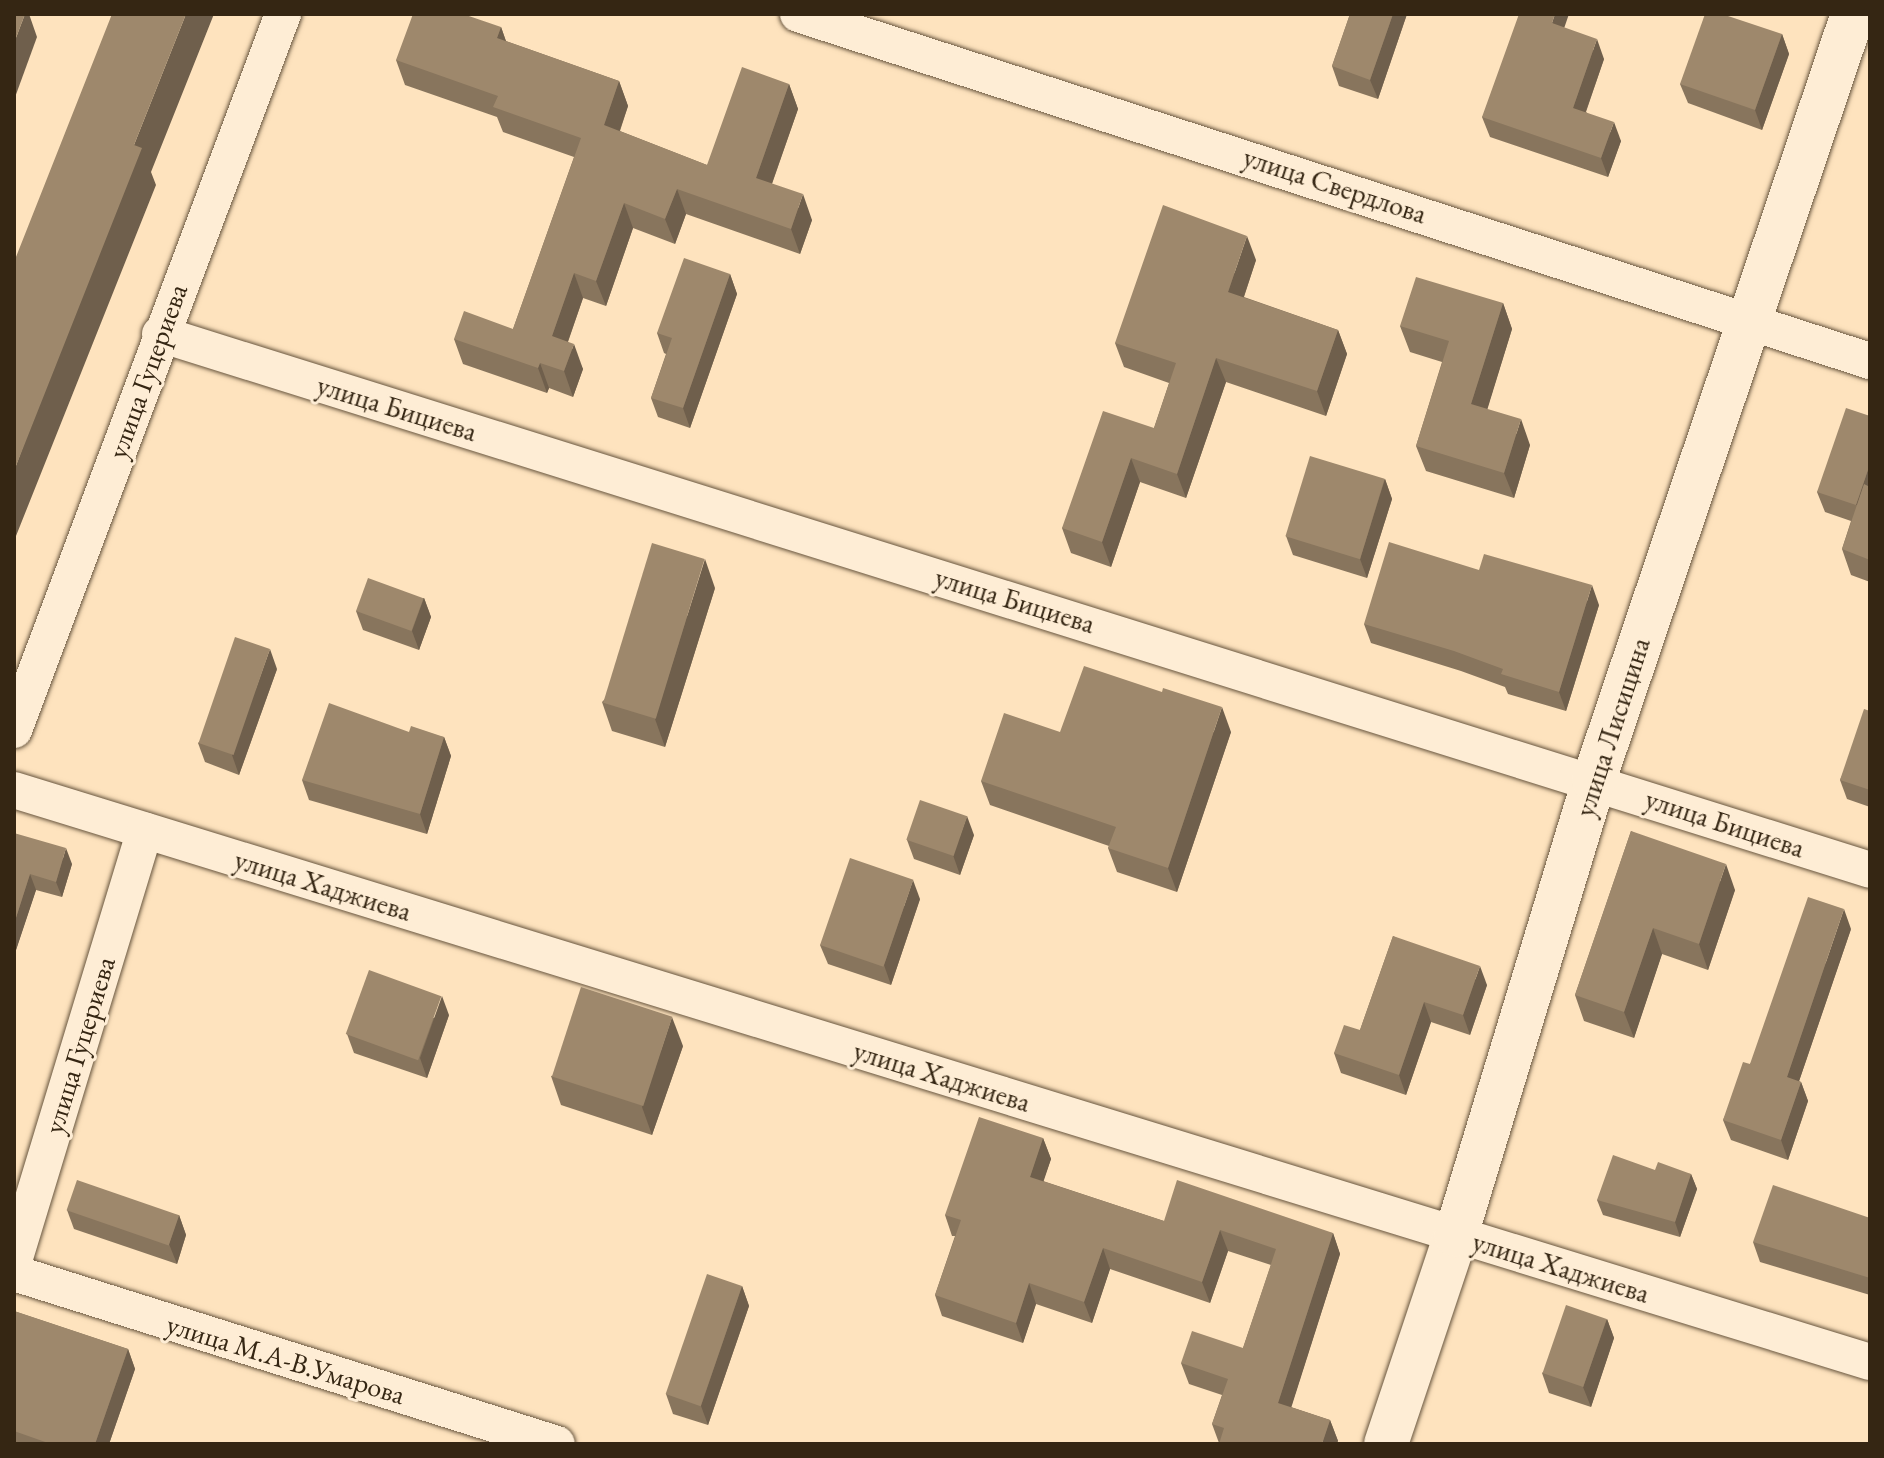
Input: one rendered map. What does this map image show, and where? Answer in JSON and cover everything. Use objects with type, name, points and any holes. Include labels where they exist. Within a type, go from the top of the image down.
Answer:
[{"type":"street","name":"улица Гуцериева","points":[[14,730],[160,334],[283,14]]},
{"type":"street","name":"улица Свердлова","points":[[798,14],[1870,361]]},
{"type":"street","name":"улица Лисицина","points":[[1386,1444],[1456,1235],[1594,780],[1853,14]]},
{"type":"street","name":"улица Бициева","points":[[160,334],[1594,780],[1870,870]]},
{"type":"street","name":"улица Хаджиева","points":[[14,790],[1870,1362]]},
{"type":"street","name":"улица Гуцериева","points":[[14,1261],[145,830]]},
{"type":"street","name":"улица М.А-В.Умарова","points":[[14,1273],[557,1444]]},
{"type":"building","points":[[14,14],[25,14],[14,43]]},
{"type":"building","points":[[112,14],[186,14],[134,145],[142,148],[14,471],[14,262]]},
{"type":"building","points":[[413,14],[463,14],[501,27],[497,38],[619,81],[604,125],[707,165],[742,67],[789,84],[756,178],[803,194],[791,229],[677,189],[665,219],[624,203],[596,281],[574,273],[552,336],[574,344],[564,371],[540,363],[538,368],[454,339],[464,311],[513,329],[581,138],[493,107],[498,96],[396,60]]},
{"type":"building","points":[[1350,14],[1393,14],[1370,80],[1332,66]]},
{"type":"building","points":[[1519,14],[1555,14],[1552,23],[1597,39],[1573,108],[1614,122],[1601,158],[1482,117]]},
{"type":"building","points":[[1705,14],[1722,14],[1782,34],[1755,110],[1680,84]]},
{"type":"building","points":[[1163,205],[1247,236],[1228,292],[1338,330],[1317,391],[1216,358],[1177,474],[1131,458],[1102,542],[1062,528],[1103,411],[1154,428],[1176,363],[1115,343]]},
{"type":"building","points":[[684,258],[730,274],[683,408],[651,398],[672,338],[657,333]]},
{"type":"building","points":[[1416,277],[1503,303],[1471,404],[1521,419],[1504,473],[1416,446],[1449,341],[1400,326]]},
{"type":"building","points":[[1846,408],[1870,416],[1870,464],[1856,505],[1817,492]]},
{"type":"building","points":[[1310,456],[1385,479],[1360,559],[1285,536]]},
{"type":"building","points":[[1864,484],[1870,487],[1870,560],[1842,549]]},
{"type":"building","points":[[1389,542],[1479,570],[1484,554],[1592,585],[1559,692],[1501,674],[1503,669],[1454,651],[1364,624]]},
{"type":"building","points":[[652,543],[705,559],[656,719],[603,703]]},
{"type":"building","points":[[368,578],[423,598],[411,631],[356,611]]},
{"type":"building","points":[[235,637],[270,649],[234,755],[199,743]]},
{"type":"building","points":[[1084,666],[1162,692],[1163,688],[1222,707],[1168,868],[1108,848],[1116,827],[981,781],[1004,713],[1060,732]]},
{"type":"building","points":[[329,703],[409,732],[411,726],[444,737],[420,814],[302,780]]},
{"type":"building","points":[[1864,709],[1870,711],[1870,790],[1840,780]]},
{"type":"building","points":[[920,800],[967,816],[954,856],[906,840]]},
{"type":"building","points":[[1631,831],[1726,864],[1699,944],[1653,928],[1624,1012],[1575,995]]},
{"type":"building","points":[[14,833],[66,848],[56,882],[30,874],[14,924]]},
{"type":"building","points":[[850,858],[913,880],[883,967],[820,945]]},
{"type":"building","points":[[1808,897],[1844,909],[1787,1077],[1801,1082],[1781,1140],[1723,1120],[1743,1062],[1750,1064]]},
{"type":"building","points":[[1393,936],[1480,966],[1463,1015],[1424,1002],[1399,1075],[1334,1053],[1344,1025],[1360,1030]]},
{"type":"building","points":[[369,970],[441,996],[418,1060],[346,1034]]},
{"type":"building","points":[[581,987],[672,1017],[643,1106],[552,1076]]},
{"type":"building","points":[[979,1117],[1043,1138],[1030,1177],[1164,1221],[1177,1180],[1333,1233],[1278,1403],[1330,1420],[1322,1444],[1219,1444],[1224,1428],[1212,1424],[1228,1379],[1181,1363],[1192,1331],[1243,1348],[1276,1249],[1220,1230],[1202,1282],[1103,1248],[1084,1302],[1029,1283],[1016,1323],[935,1295],[961,1220],[945,1215]]},
{"type":"building","points":[[1613,1155],[1655,1170],[1658,1162],[1691,1174],[1675,1222],[1597,1200]]},
{"type":"building","points":[[77,1180],[179,1215],[169,1245],[67,1210]]},
{"type":"building","points":[[1773,1185],[1870,1218],[1870,1278],[1753,1242]]},
{"type":"building","points":[[707,1274],[742,1286],[701,1406],[666,1394]]},
{"type":"building","points":[[1566,1305],[1607,1319],[1583,1387],[1543,1373]]},
{"type":"building","points":[[14,1311],[128,1349],[95,1444],[51,1444],[14,1431]]}]
